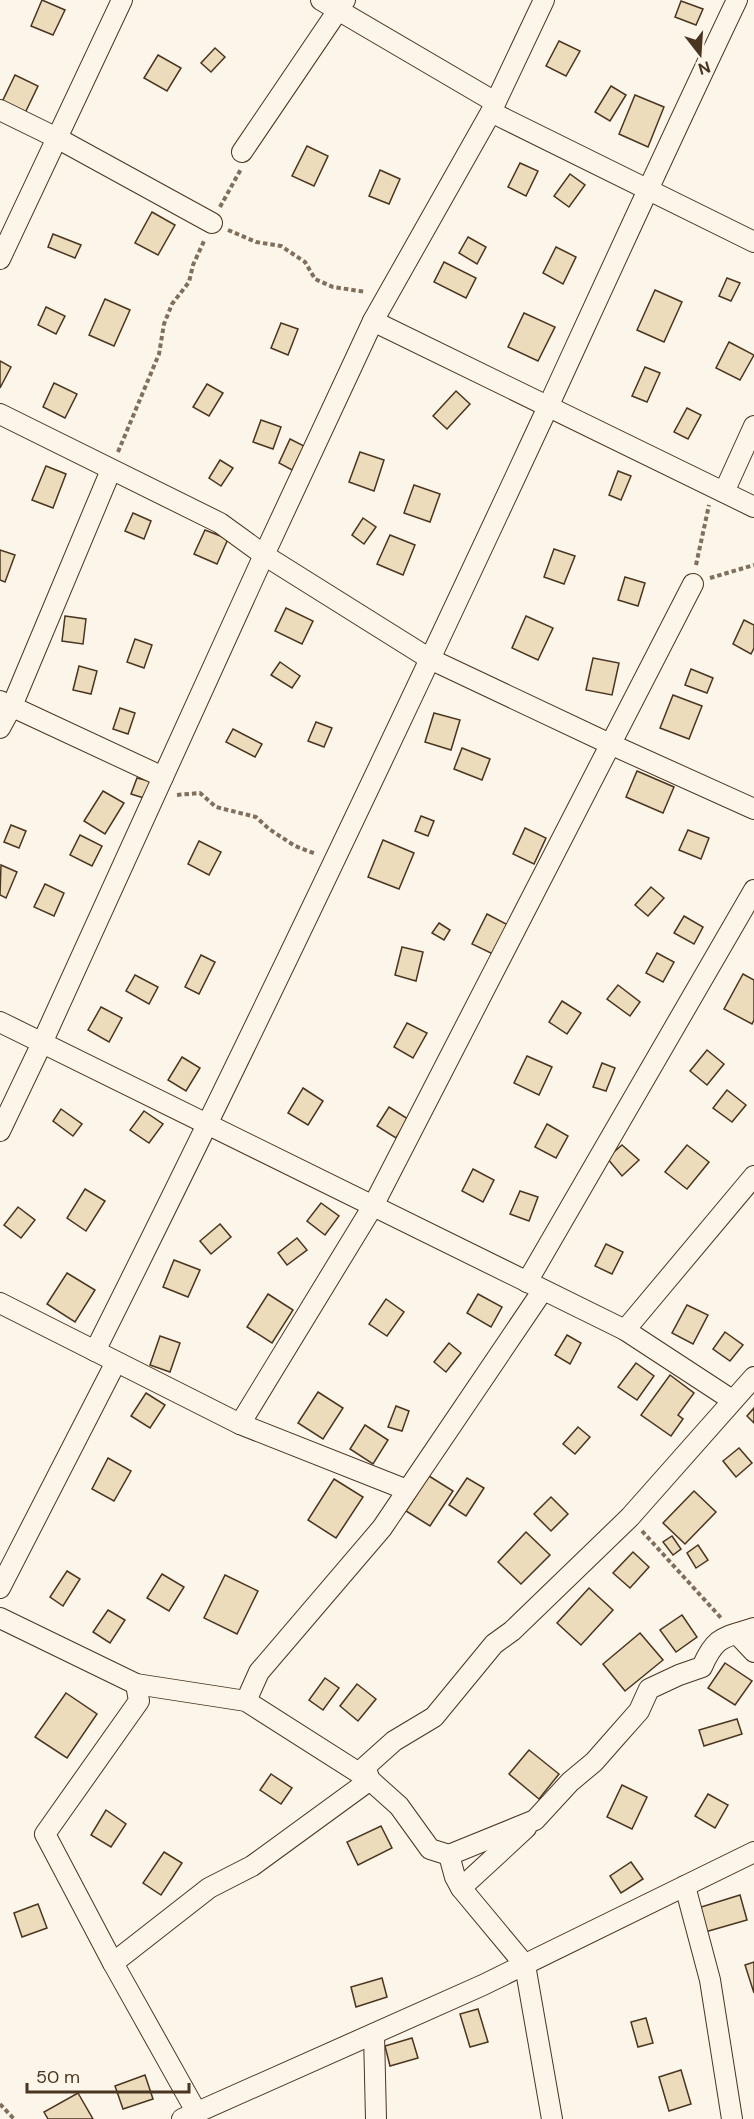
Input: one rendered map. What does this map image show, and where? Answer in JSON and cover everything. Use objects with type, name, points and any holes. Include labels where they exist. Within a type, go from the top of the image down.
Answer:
[{"type":"street","points":[[0,259],[122,0]]},
{"type":"street","points":[[321,0],[342,5],[493,107],[647,189],[754,242]]},
{"type":"street","points":[[0,1131],[373,321],[493,107],[544,0]]},
{"type":"street","points":[[95,1351],[208,1125],[334,861],[737,0]]},
{"type":"street","points":[[242,152],[342,5]]},
{"type":"street","points":[[0,110],[57,138],[212,223]]},
{"type":"street","points":[[373,321],[754,507]]},
{"type":"street","points":[[0,414],[220,523],[264,555],[430,658],[610,744],[754,809]]},
{"type":"street","points":[[718,489],[754,426]]},
{"type":"street","points":[[0,729],[6,703],[111,470]]},
{"type":"street","points":[[240,1424],[373,1206],[693,584]]},
{"type":"street","points":[[6,703],[159,786]]},
{"type":"street","points":[[246,1701],[259,1672],[382,1528],[535,1286],[754,890]]},
{"type":"street","points":[[0,1022],[625,1330],[732,1400]]},
{"type":"street","points":[[625,1330],[754,1176]]},
{"type":"street","points":[[0,1304],[240,1424],[407,1490]]},
{"type":"street","points":[[0,1588],[116,1362]]},
{"type":"street","points":[[370,1780],[365,1767],[394,1741],[434,1717],[494,1644],[512,1630],[630,1517],[754,1377]]},
{"type":"street","points":[[0,1618],[136,1684],[246,1701],[370,1780],[399,1806],[430,1849],[449,1855],[535,1820]]},
{"type":"street","points":[[461,1888],[535,1820],[570,1782],[594,1762],[639,1711],[649,1689],[702,1667],[708,1652],[724,1636],[745,1631],[754,1652]]},
{"type":"street","points":[[136,1684],[139,1701],[45,1834],[113,1963],[189,2116],[525,1965],[754,1852]]},
{"type":"street","points":[[113,1963],[209,1888],[252,1866],[370,1780]]},
{"type":"street","points":[[449,1855],[455,1877],[461,1888],[525,1965],[552,2119]]},
{"type":"street","points":[[685,1886],[710,1980],[732,2119]]},
{"type":"street","points":[[374,2034],[376,2119]]},
{"type":"path","points":[[111,470],[159,354],[164,324],[172,303],[189,282],[193,266],[212,223],[241,172],[242,152]]},
{"type":"path","points":[[212,223],[256,242],[281,246],[305,262],[315,279],[333,287],[388,295]]},
{"type":"path","points":[[693,584],[718,489]]},
{"type":"path","points":[[693,584],[754,565]]},
{"type":"path","points":[[159,786],[200,793],[216,807],[256,817],[269,829],[295,846],[334,861]]},
{"type":"path","points":[[630,1517],[687,1583],[745,1631]]},
{"type":"path","points":[[0,2104],[14,2119]]},
{"type":"building","points":[[42,0],[65,10],[53,35],[31,26]]},
{"type":"building","points":[[681,1],[703,9],[696,25],[675,17]]},
{"type":"building","points":[[559,41],[580,51],[566,76],[546,66]]},
{"type":"building","points":[[215,48],[225,57],[211,72],[201,63]]},
{"type":"building","points":[[158,55],[181,68],[167,91],[144,78]]},
{"type":"building","points":[[15,75],[38,86],[25,113],[2,102]]},
{"type":"building","points":[[611,86],[626,95],[610,121],[595,112]]},
{"type":"building","points":[[635,95],[664,107],[648,147],[619,134]]},
{"type":"building","points":[[307,146],[328,156],[314,186],[292,176]]},
{"type":"building","points":[[520,163],[538,171],[526,196],[508,187]]},
{"type":"building","points":[[380,170],[400,179],[389,204],[369,196]]},
{"type":"building","points":[[570,174],[585,185],[569,207],[554,196]]},
{"type":"building","points":[[152,212],[175,225],[158,255],[135,243]]},
{"type":"building","points":[[53,234],[81,245],[75,258],[48,247]]},
{"type":"building","points":[[468,237],[486,247],[477,264],[459,253]]},
{"type":"building","points":[[556,247],[576,257],[563,284],[543,273]]},
{"type":"building","points":[[444,262],[476,278],[466,298],[434,282]]},
{"type":"building","points":[[727,278],[740,283],[731,301],[719,296]]},
{"type":"building","points":[[655,290],[682,302],[664,342],[637,330]]},
{"type":"building","points":[[105,299],[130,310],[114,346],[89,335]]},
{"type":"building","points":[[46,307],[65,316],[56,334],[38,325]]},
{"type":"building","points":[[524,313],[555,327],[538,361],[508,347]]},
{"type":"building","points":[[281,323],[298,329],[288,355],[271,348]]},
{"type":"building","points":[[729,342],[754,355],[740,380],[716,368]]},
{"type":"building","points":[[0,361],[11,367],[0,388]]},
{"type":"building","points":[[645,367],[660,373],[647,402],[632,396]]},
{"type":"building","points":[[54,383],[77,394],[65,418],[43,407]]},
{"type":"building","points":[[207,384],[223,393],[209,416],[193,407]]},
{"type":"building","points":[[456,391],[470,404],[447,429],[433,416]]},
{"type":"building","points":[[687,408],[701,415],[688,439],[674,432]]},
{"type":"building","points":[[261,420],[281,427],[273,449],[253,442]]},
{"type":"building","points":[[290,439],[304,446],[292,470],[279,463]]},
{"type":"building","points":[[360,452],[384,460],[374,491],[349,482]]},
{"type":"building","points":[[220,460],[233,468],[221,486],[209,478]]},
{"type":"building","points":[[46,466],[66,474],[53,508],[32,500]]},
{"type":"building","points":[[618,471],[631,476],[621,500],[609,495]]},
{"type":"building","points":[[414,485],[440,494],[430,522],[404,513]]},
{"type":"building","points":[[133,513],[151,521],[144,539],[125,531]]},
{"type":"building","points":[[363,518],[376,527],[364,544],[352,535]]},
{"type":"building","points":[[205,530],[228,539],[217,564],[194,554]]},
{"type":"building","points":[[390,535],[415,545],[403,575],[377,564]]},
{"type":"building","points":[[554,549],[575,556],[564,584],[544,577]]},
{"type":"building","points":[[0,550],[15,555],[5,582],[0,580]]},
{"type":"building","points":[[625,577],[645,583],[638,606],[618,600]]},
{"type":"building","points":[[286,608],[313,621],[302,644],[275,631]]},
{"type":"building","points":[[65,616],[86,619],[83,644],[62,641]]},
{"type":"building","points":[[526,616],[553,628],[538,660],[512,648]]},
{"type":"building","points":[[744,620],[754,625],[754,648],[751,654],[733,644]]},
{"type":"building","points":[[135,639],[152,645],[144,668],[127,662]]},
{"type":"building","points":[[593,658],[619,663],[612,695],[586,690]]},
{"type":"building","points":[[280,662],[300,676],[292,688],[271,675]]},
{"type":"building","points":[[79,666],[97,671],[91,694],[73,690]]},
{"type":"building","points":[[691,669],[713,678],[707,693],[685,685]]},
{"type":"building","points":[[673,695],[702,706],[689,739],[660,728]]},
{"type":"building","points":[[120,708],[135,713],[128,734],[113,729]]},
{"type":"building","points":[[434,713],[460,720],[451,750],[425,742]]},
{"type":"building","points":[[316,722],[332,728],[324,747],[308,741]]},
{"type":"building","points":[[233,729],[262,744],[255,757],[226,742]]},
{"type":"building","points":[[462,748],[490,759],[482,780],[454,769]]},
{"type":"building","points":[[637,771],[674,787],[663,813],[626,797]]},
{"type":"building","points":[[137,778],[153,782],[147,799],[131,794]]},
{"type":"building","points":[[103,791],[124,803],[105,834],[84,821]]},
{"type":"building","points":[[421,816],[434,821],[428,836],[415,831]]},
{"type":"building","points":[[11,825],[26,831],[19,848],[4,842]]},
{"type":"building","points":[[525,828],[546,838],[534,864],[513,854]]},
{"type":"building","points":[[688,830],[709,838],[701,859],[679,850]]},
{"type":"building","points":[[80,835],[102,846],[92,866],[70,855]]},
{"type":"building","points":[[383,840],[414,853],[399,889],[368,877]]},
{"type":"building","points":[[199,841],[221,852],[209,875],[188,864]]},
{"type":"building","points":[[1,865],[17,872],[6,898],[0,895]]},
{"type":"building","points":[[45,884],[64,893],[54,916],[34,907]]},
{"type":"building","points":[[651,887],[664,898],[648,916],[635,905]]},
{"type":"building","points":[[487,914],[510,926],[495,955],[472,944]]},
{"type":"building","points":[[684,916],[703,927],[694,944],[674,933]]},
{"type":"building","points":[[439,923],[450,930],[444,940],[432,933]]},
{"type":"building","points":[[402,947],[423,952],[416,981],[395,975]]},
{"type":"building","points":[[657,953],[674,962],[663,982],[646,973]]},
{"type":"building","points":[[201,955],[215,962],[199,994],[185,987]]},
{"type":"building","points":[[743,974],[754,980],[754,1020],[752,1024],[724,1009]]},
{"type":"building","points":[[135,975],[158,987],[149,1004],[126,991]]},
{"type":"building","points":[[618,985],[640,1002],[630,1016],[607,999]]},
{"type":"building","points":[[562,1001],[581,1013],[567,1034],[549,1022]]},
{"type":"building","points":[[101,1007],[122,1018],[109,1042],[88,1030]]},
{"type":"building","points":[[407,1023],[427,1033],[413,1058],[394,1047]]},
{"type":"building","points":[[707,1050],[724,1064],[707,1085],[690,1071]]},
{"type":"building","points":[[527,1056],[552,1067],[539,1095],[514,1083]]},
{"type":"building","points":[[182,1057],[200,1068],[186,1091],[168,1080]]},
{"type":"building","points":[[602,1063],[615,1068],[606,1091],[593,1087]]},
{"type":"building","points":[[303,1088],[323,1101],[308,1125],[288,1113]]},
{"type":"building","points":[[727,1090],[746,1105],[732,1122],[713,1108]]},
{"type":"building","points":[[389,1107],[408,1119],[396,1138],[377,1126]]},
{"type":"building","points":[[61,1109],[82,1124],[73,1136],[53,1121]]},
{"type":"building","points":[[144,1111],[163,1124],[149,1143],[130,1130]]},
{"type":"building","points":[[547,1124],[568,1136],[556,1158],[535,1147]]},
{"type":"building","points":[[622,1145],[639,1160],[622,1176],[607,1158]]},
{"type":"building","points":[[687,1145],[709,1162],[687,1189],[665,1172]]},
{"type":"building","points":[[473,1169],[494,1180],[483,1202],[462,1191]]},
{"type":"building","points":[[85,1189],[105,1201],[86,1231],[67,1218]]},
{"type":"building","points":[[520,1191],[538,1197],[529,1221],[510,1214]]},
{"type":"building","points":[[321,1203],[339,1216],[325,1235],[307,1221]]},
{"type":"building","points":[[18,1207],[35,1220],[21,1238],[4,1225]]},
{"type":"building","points":[[220,1224],[231,1237],[211,1254],[200,1241]]},
{"type":"building","points":[[297,1238],[307,1250],[287,1265],[278,1253]]},
{"type":"building","points":[[606,1244],[623,1252],[612,1274],[595,1266]]},
{"type":"building","points":[[174,1260],[200,1270],[188,1297],[163,1287]]},
{"type":"building","points":[[67,1273],[95,1290],[75,1322],[47,1304]]},
{"type":"building","points":[[268,1294],[293,1310],[272,1343],[247,1327]]},
{"type":"building","points":[[478,1294],[502,1307],[491,1327],[467,1313]]},
{"type":"building","points":[[386,1299],[404,1312],[387,1336],[369,1324]]},
{"type":"building","points":[[687,1305],[708,1315],[693,1344],[672,1333]]},
{"type":"building","points":[[725,1332],[743,1345],[730,1361],[713,1349]]},
{"type":"building","points":[[567,1335],[581,1343],[570,1364],[555,1355]]},
{"type":"building","points":[[160,1336],[180,1343],[170,1372],[150,1365]]},
{"type":"building","points":[[449,1343],[461,1353],[446,1372],[434,1362]]},
{"type":"building","points":[[636,1363],[654,1376],[637,1400],[618,1387]]},
{"type":"building","points":[[670,1375],[694,1393],[678,1415],[683,1419],[671,1436],[641,1415]]},
{"type":"building","points":[[318,1392],[343,1408],[323,1439],[298,1423]]},
{"type":"building","points":[[146,1393],[165,1405],[150,1428],[131,1416]]},
{"type":"building","points":[[396,1406],[409,1411],[402,1431],[388,1427]]},
{"type":"building","points":[[754,1408],[754,1423],[747,1416]]},
{"type":"building","points":[[365,1425],[388,1440],[373,1464],[350,1449]]},
{"type":"building","points":[[578,1427],[590,1437],[575,1454],[563,1444]]},
{"type":"building","points":[[739,1448],[752,1463],[736,1477],[723,1461]]},
{"type":"building","points":[[108,1458],[131,1471],[114,1501],[92,1489]]},
{"type":"building","points":[[429,1476],[453,1491],[430,1526],[406,1511]]},
{"type":"building","points":[[467,1478],[484,1488],[466,1516],[449,1505]]},
{"type":"building","points":[[334,1479],[363,1497],[336,1538],[308,1520]]},
{"type":"building","points":[[694,1491],[716,1512],[685,1544],[663,1523]]},
{"type":"building","points":[[551,1497],[568,1514],[551,1531],[534,1514]]},
{"type":"building","points":[[526,1532],[550,1555],[521,1584],[498,1562]]},
{"type":"building","points":[[672,1536],[681,1549],[673,1555],[663,1542]]},
{"type":"building","points":[[698,1545],[708,1560],[696,1568],[687,1553]]},
{"type":"building","points":[[633,1552],[649,1567],[630,1588],[613,1573]]},
{"type":"building","points":[[67,1571],[80,1579],[63,1606],[50,1597]]},
{"type":"building","points":[[162,1574],[184,1587],[169,1611],[147,1598]]},
{"type":"building","points":[[225,1575],[258,1591],[237,1634],[204,1618]]},
{"type":"building","points":[[589,1588],[613,1610],[581,1645],[557,1623]]},
{"type":"building","points":[[108,1610],[125,1620],[110,1643],[93,1632]]},
{"type":"building","points":[[682,1615],[697,1637],[676,1652],[660,1630]]},
{"type":"building","points":[[640,1633],[663,1660],[625,1691],[603,1664]]},
{"type":"building","points":[[725,1663],[752,1681],[735,1705],[708,1688]]},
{"type":"building","points":[[325,1678],[339,1688],[323,1710],[309,1700]]},
{"type":"building","points":[[357,1684],[376,1699],[358,1721],[340,1706]]},
{"type":"building","points":[[66,1693],[97,1714],[67,1758],[35,1737]]},
{"type":"building","points":[[737,1719],[742,1734],[704,1746],[699,1730]]},
{"type":"building","points":[[529,1750],[559,1774],[539,1799],[509,1774]]},
{"type":"building","points":[[271,1774],[292,1788],[281,1804],[260,1790]]},
{"type":"building","points":[[622,1785],[647,1797],[632,1829],[607,1817]]},
{"type":"building","points":[[708,1794],[728,1805],[715,1828],[695,1816]]},
{"type":"building","points":[[106,1810],[126,1824],[111,1847],[91,1835]]},
{"type":"building","points":[[381,1826],[392,1848],[358,1865],[347,1842]]},
{"type":"building","points":[[164,1852],[182,1863],[161,1895],[143,1883]]},
{"type":"building","points":[[631,1862],[643,1879],[621,1893],[610,1876]]},
{"type":"building","points":[[740,1895],[747,1920],[705,1932],[698,1908]]},
{"type":"building","points":[[38,1904],[47,1928],[22,1937],[14,1913]]},
{"type":"building","points":[[754,1962],[754,1993],[745,1965]]},
{"type":"building","points":[[382,1978],[387,1997],[356,2007],[351,1987]]},
{"type":"building","points":[[478,2009],[488,2042],[470,2047],[460,2014]]},
{"type":"building","points":[[646,2018],[653,2043],[638,2047],[631,2022]]},
{"type":"building","points":[[412,2038],[418,2058],[390,2066],[385,2046]]},
{"type":"building","points":[[681,2070],[691,2104],[669,2111],[659,2077]]},
{"type":"building","points":[[145,2075],[153,2099],[123,2109],[115,2086]]},
{"type":"building","points":[[78,2093],[93,2119],[48,2119],[44,2112]]}]
